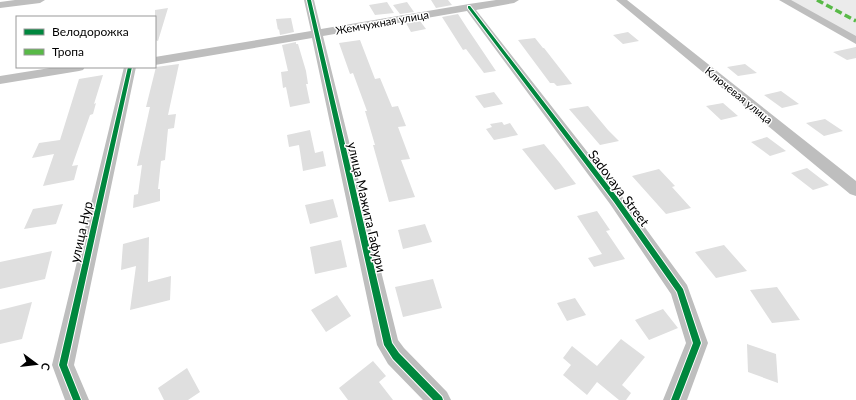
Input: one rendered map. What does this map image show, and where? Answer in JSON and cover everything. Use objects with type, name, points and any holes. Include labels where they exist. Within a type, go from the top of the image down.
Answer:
[{"type":"street","points":[[0,5],[40,0]]},
{"type":"street","name":"улица Мажита Гафури","points":[[309,0],[388,345],[396,356],[439,400]]},
{"type":"street","name":"Жемчужная улица","points":[[156,61],[317,32],[514,0]]},
{"type":"street","name":"Ключевая улица","points":[[621,0],[856,190]]},
{"type":"street","points":[[784,0],[856,41]]},
{"type":"street","name":"Sadovaya Street","points":[[469,7],[616,200],[680,290],[697,343],[675,400]]},
{"type":"street","points":[[0,80],[73,68]]},
{"type":"street","name":"улица Нур","points":[[77,400],[63,365],[130,68]]},
{"type":"shaded area","points":[[786,0],[856,0],[856,40]]},
{"type":"building","points":[[431,0],[448,0],[452,5],[436,8]]},
{"type":"building","points":[[387,2],[394,13],[375,15],[369,5]]},
{"type":"building","points":[[407,2],[414,12],[400,14],[393,5]]},
{"type":"building","points":[[168,8],[158,41],[156,40],[155,10]]},
{"type":"building","points":[[458,14],[496,71],[484,73],[466,49],[463,50],[442,17]]},
{"type":"building","points":[[291,18],[294,32],[280,35],[276,19]]},
{"type":"building","points":[[420,21],[426,29],[411,32],[406,23]]},
{"type":"building","points":[[628,32],[639,41],[623,44],[613,35]]},
{"type":"building","points":[[535,38],[572,84],[557,86],[554,83],[550,83],[518,40]]},
{"type":"building","points":[[360,40],[375,79],[380,78],[392,107],[398,106],[406,126],[398,127],[410,159],[401,160],[415,197],[389,202],[373,145],[375,145],[365,111],[367,111],[353,73],[350,74],[339,43]]},
{"type":"building","points":[[296,42],[296,44],[298,44],[306,71],[308,84],[306,84],[310,103],[290,107],[286,87],[283,88],[281,72],[288,71],[282,45]]},
{"type":"building","points":[[856,47],[856,58],[847,60],[833,52]]},
{"type":"building","points":[[179,64],[168,115],[176,114],[174,128],[168,129],[165,160],[161,161],[158,189],[160,189],[160,201],[133,208],[134,195],[138,194],[142,165],[137,166],[150,107],[146,107],[156,67]]},
{"type":"building","points":[[745,64],[757,73],[738,76],[727,67]]},
{"type":"building","points":[[103,75],[94,104],[96,103],[93,114],[90,115],[72,166],[78,165],[74,180],[43,186],[54,154],[32,158],[39,143],[60,140],[79,79]]},
{"type":"building","points":[[781,91],[799,104],[782,108],[764,95]]},
{"type":"building","points":[[494,92],[503,104],[484,108],[475,96]]},
{"type":"building","points":[[723,103],[738,116],[721,120],[706,106]]},
{"type":"building","points":[[588,106],[619,141],[600,145],[569,109]]},
{"type":"building","points":[[825,119],[843,131],[824,136],[806,123]]},
{"type":"building","points":[[502,122],[504,125],[510,123],[518,135],[494,140],[486,129],[492,127],[490,124]]},
{"type":"building","points":[[310,130],[315,153],[323,151],[326,166],[303,171],[299,145],[289,147],[287,135]]},
{"type":"building","points":[[767,137],[786,151],[770,156],[751,142]]},
{"type":"building","points":[[544,144],[576,184],[555,190],[522,149]]},
{"type":"building","points":[[807,168],[829,185],[813,190],[791,173]]},
{"type":"building","points":[[659,169],[675,186],[672,187],[691,208],[666,214],[632,176]]},
{"type":"building","points":[[333,199],[338,217],[310,224],[305,205]]},
{"type":"building","points":[[63,204],[56,224],[24,229],[33,209]]},
{"type":"building","points":[[597,211],[610,230],[606,231],[625,259],[594,267],[588,258],[602,254],[577,216]]},
{"type":"building","points":[[425,224],[432,242],[403,249],[398,230]]},
{"type":"building","points":[[149,237],[148,282],[171,276],[170,300],[130,310],[136,266],[121,270],[123,244]]},
{"type":"building","points":[[341,240],[347,267],[315,274],[310,247]]},
{"type":"building","points":[[724,245],[747,271],[716,278],[695,252]]},
{"type":"building","points":[[52,251],[45,279],[0,289],[0,262]]},
{"type":"building","points":[[433,279],[442,308],[403,317],[395,287]]},
{"type":"building","points":[[777,287],[800,320],[772,323],[750,290]]},
{"type":"building","points":[[337,295],[351,316],[326,332],[311,310]]},
{"type":"building","points":[[575,298],[586,315],[567,321],[557,303]]},
{"type":"building","points":[[32,302],[22,339],[0,344],[0,310]]},
{"type":"building","points":[[663,309],[678,328],[649,340],[635,320]]},
{"type":"building","points":[[621,339],[645,357],[622,385],[631,393],[626,400],[619,400],[597,382],[587,395],[563,375],[571,365],[563,358],[572,346],[597,366]]},
{"type":"building","points":[[747,344],[776,354],[778,383],[748,372]]},
{"type":"building","points":[[373,361],[386,376],[379,382],[393,400],[348,400],[339,388]]},
{"type":"building","points":[[187,368],[200,392],[188,400],[164,400],[158,388]]},
{"type":"marked path","points":[[817,0],[856,21]]},
{"type":"cycle path","points":[[309,0],[388,345],[396,356],[439,400]]},
{"type":"cycle path","points":[[469,7],[616,200],[680,291],[697,343],[675,400]]},
{"type":"cycle path","points":[[77,400],[63,365],[130,68]]}]
